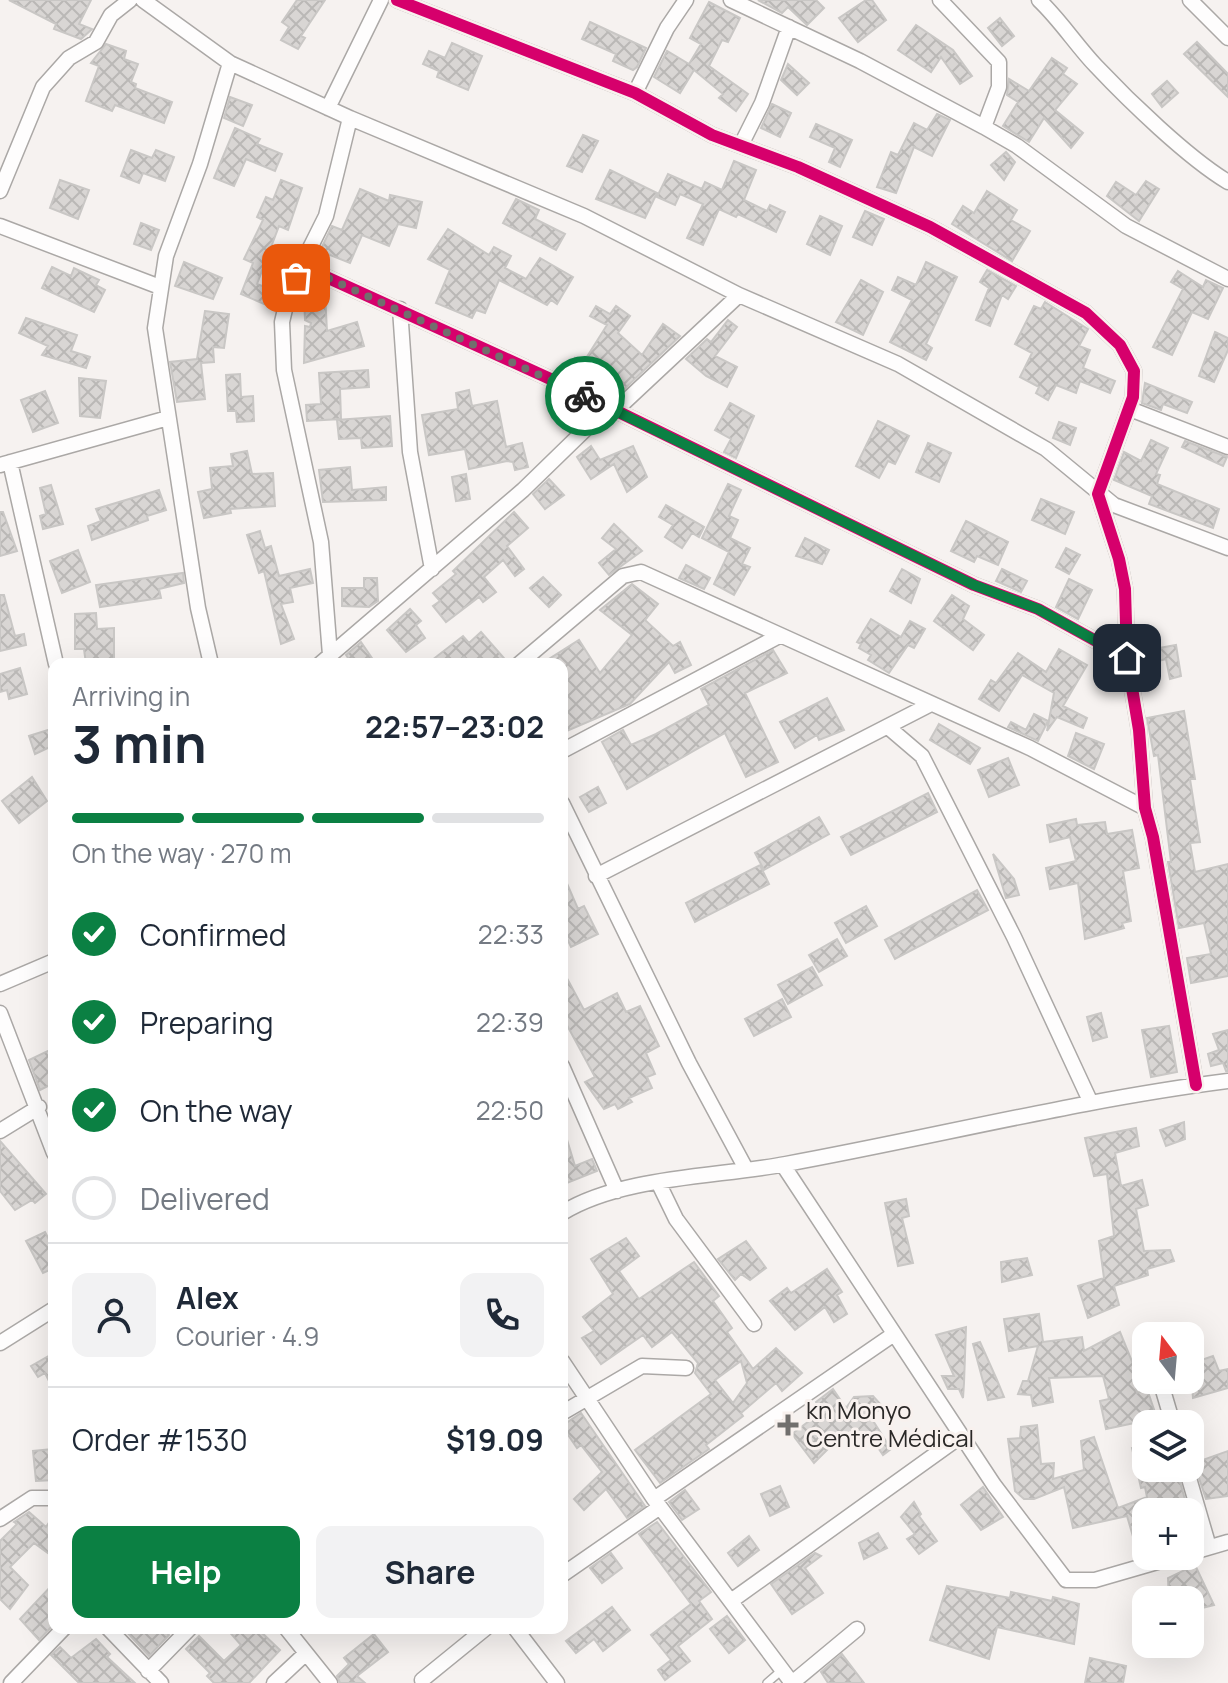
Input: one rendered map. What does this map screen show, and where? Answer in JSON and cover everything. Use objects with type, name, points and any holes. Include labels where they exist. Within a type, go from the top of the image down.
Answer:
[{"type":"street","points":[[0,191],[43,87],[69,58],[96,42],[111,15],[130,0]]},
{"type":"street","points":[[143,0],[230,63],[350,118],[584,216],[739,295],[898,364],[1046,449],[1114,505],[1228,548]]},
{"type":"street","points":[[165,16],[172,0]]},
{"type":"street","points":[[328,108],[381,0]]},
{"type":"street","points":[[397,0],[635,93],[712,135],[930,227],[1086,313],[1130,359],[1134,371],[1130,409],[1098,494],[1119,559],[1125,589],[1127,658],[1139,730],[1145,808],[1153,837],[1196,1085]]},
{"type":"street","points":[[635,93],[667,28],[686,0]]},
{"type":"street","points":[[731,0],[984,127],[1017,146],[1126,226],[1228,279]]},
{"type":"street","points":[[940,0],[999,62],[999,87],[984,127]]},
{"type":"street","points":[[1039,0],[1066,26],[1095,65],[1199,162],[1228,182]]},
{"type":"street","points":[[1190,0],[1228,38]]},
{"type":"street","points":[[741,145],[762,103],[789,27]]},
{"type":"street","points":[[210,658],[198,608],[155,328],[166,256],[200,164],[230,63]]},
{"type":"street","points":[[325,658],[321,542],[284,370],[282,322],[290,288],[326,216],[350,118]]},
{"type":"street","points":[[0,226],[160,287]]},
{"type":"street","points":[[302,266],[615,411],[974,585],[1038,609],[1127,658]]},
{"type":"street","points":[[326,658],[523,490],[593,422],[615,411],[739,295]]},
{"type":"street","points":[[400,309],[410,452],[432,569]]},
{"type":"street","points":[[1130,409],[1228,447]]},
{"type":"street","points":[[54,658],[5,463],[168,418]]},
{"type":"street","points":[[526,658],[623,576],[635,571],[1030,748],[1145,808]]},
{"type":"street","points":[[568,748],[779,636]]},
{"type":"street","points":[[596,876],[929,705]]},
{"type":"street","points":[[888,727],[922,756],[1014,937],[1091,1103]]},
{"type":"street","points":[[568,816],[689,1063],[746,1169]]},
{"type":"street","points":[[0,984],[48,964]]},
{"type":"street","points":[[0,1013],[48,1135]]},
{"type":"street","points":[[568,1080],[617,1191]]},
{"type":"street","points":[[568,1211],[617,1191],[783,1165],[1091,1103],[1228,1081]]},
{"type":"street","points":[[0,1131],[39,1107]]},
{"type":"street","points":[[783,1165],[961,1436],[1066,1580],[1095,1580],[1132,1569]]},
{"type":"street","points":[[659,1184],[676,1219],[754,1324]]},
{"type":"street","points":[[0,1343],[48,1313]]},
{"type":"street","points":[[568,1570],[894,1334]]},
{"type":"street","points":[[568,1410],[642,1366],[651,1364],[686,1368]]},
{"type":"street","points":[[568,1370],[657,1503],[792,1683],[857,1629]]},
{"type":"street","points":[[731,1601],[961,1436]]},
{"type":"street","points":[[1190,1482],[1209,1547]]},
{"type":"street","points":[[0,1519],[32,1498],[48,1498]]},
{"type":"street","points":[[1204,1549],[1228,1542]]},
{"type":"street","points":[[11,1683],[58,1634]]},
{"type":"street","points":[[114,1634],[161,1683]]},
{"type":"street","points":[[148,1671],[184,1634]]},
{"type":"street","points":[[290,1634],[304,1655],[330,1683]]},
{"type":"street","points":[[422,1680],[479,1634]]},
{"type":"street","points":[[520,1634],[557,1683]]},
{"type":"street","points":[[274,1683],[304,1655]]},
{"type":"lane","points":[[767,1683],[782,1670]]},
{"type":"building","points":[[9,0],[91,0],[79,24],[92,29],[81,39],[54,29],[56,24]]},
{"type":"building","points":[[297,0],[325,0],[301,36],[305,38],[298,49],[281,40],[289,27],[282,22]]},
{"type":"building","points":[[758,0],[816,0],[824,8],[807,25],[788,7],[782,13]]},
{"type":"building","points":[[866,0],[872,0],[886,20],[858,42],[839,18]]},
{"type":"building","points":[[709,2],[740,18],[728,42],[722,40],[709,66],[748,94],[736,111],[719,98],[723,94],[694,70],[680,93],[654,77],[667,51],[689,64],[701,44],[690,38]]},
{"type":"building","points":[[1000,18],[1014,36],[1002,46],[988,28]]},
{"type":"building","points":[[590,22],[646,48],[637,67],[633,70],[613,61],[616,54],[582,39]]},
{"type":"building","points":[[916,25],[953,50],[972,76],[960,84],[941,57],[931,72],[898,50]]},
{"type":"building","points":[[1197,42],[1228,74],[1228,97],[1184,54]]},
{"type":"building","points":[[452,43],[482,56],[468,90],[437,77],[439,71],[423,64],[429,51],[445,58]]},
{"type":"building","points":[[106,44],[126,51],[124,59],[138,64],[131,82],[136,84],[135,88],[172,102],[164,123],[115,105],[112,111],[86,101],[99,66],[91,63]]},
{"type":"building","points":[[1052,58],[1067,68],[1063,74],[1077,84],[1055,110],[1083,133],[1071,148],[1044,118],[1029,142],[1003,126],[1018,102],[1007,95],[1009,79],[1029,91]]},
{"type":"building","points":[[788,64],[809,83],[797,95],[781,80]]},
{"type":"building","points":[[1167,81],[1178,93],[1162,107],[1152,94]]},
{"type":"building","points":[[230,97],[252,105],[243,126],[224,118]]},
{"type":"building","points":[[772,104],[791,113],[780,137],[761,128]]},
{"type":"building","points":[[937,114],[950,120],[932,156],[914,147],[896,193],[877,187],[891,152],[898,155],[914,123],[927,130]]},
{"type":"building","points":[[816,124],[852,140],[840,167],[829,162],[835,148],[810,137]]},
{"type":"building","points":[[235,128],[260,139],[257,144],[282,154],[275,171],[246,159],[234,186],[214,178]]},
{"type":"building","points":[[583,135],[598,141],[582,172],[567,166]]},
{"type":"building","points":[[131,150],[152,158],[156,150],[174,157],[165,181],[143,173],[139,183],[121,176]]},
{"type":"building","points":[[1006,152],[1015,162],[1004,180],[991,165]]},
{"type":"building","points":[[734,161],[756,170],[744,200],[767,211],[770,205],[785,212],[776,232],[738,214],[736,217],[719,209],[703,245],[687,238],[703,204],[680,194],[675,205],[657,197],[668,174],[702,189],[705,182],[722,190]]},
{"type":"building","points":[[610,170],[657,193],[645,218],[596,199]]},
{"type":"building","points":[[60,180],[89,190],[78,219],[50,208]]},
{"type":"building","points":[[281,180],[302,188],[288,230],[279,226],[257,284],[270,289],[264,304],[241,294],[253,263],[244,259],[263,220],[257,217],[266,197],[273,200]]},
{"type":"building","points":[[1146,181],[1159,189],[1139,221],[1107,196],[1116,182],[1136,195]]},
{"type":"building","points":[[360,189],[389,201],[390,195],[422,202],[416,228],[398,224],[389,246],[362,235],[350,263],[320,251],[332,226],[342,230]]},
{"type":"building","points":[[987,191],[1017,210],[1011,220],[1030,231],[1012,261],[952,224],[963,206],[974,213]]},
{"type":"building","points":[[516,199],[539,210],[535,219],[565,234],[556,250],[503,223]]},
{"type":"building","points":[[865,211],[884,219],[872,245],[853,237]]},
{"type":"building","points":[[820,216],[842,226],[830,255],[807,244]]},
{"type":"building","points":[[141,223],[159,230],[151,250],[134,244]]},
{"type":"building","points":[[448,229],[489,255],[494,247],[511,256],[505,268],[526,279],[540,258],[573,277],[557,304],[551,300],[547,305],[499,280],[485,313],[476,310],[472,318],[436,303],[450,270],[428,259]]},
{"type":"building","points":[[184,262],[222,278],[213,299],[175,286]]},
{"type":"building","points":[[926,262],[957,277],[926,344],[932,348],[926,360],[890,342],[912,300],[892,290],[898,277],[916,285]]},
{"type":"building","points":[[52,267],[71,276],[74,268],[99,280],[96,285],[105,290],[94,312],[42,288]]},
{"type":"building","points":[[987,270],[1016,286],[1008,299],[1002,295],[990,326],[976,320],[989,288],[980,282]]},
{"type":"building","points":[[1178,271],[1203,287],[1206,280],[1223,288],[1208,319],[1192,312],[1172,355],[1153,347],[1183,289],[1171,282]]},
{"type":"building","points":[[861,280],[883,292],[863,335],[836,322]]},
{"type":"building","points":[[325,294],[327,331],[357,322],[364,346],[304,363],[305,326],[310,327],[311,323],[305,320],[304,295]]},
{"type":"building","points":[[1045,302],[1088,329],[1079,346],[1090,350],[1083,368],[1115,381],[1110,393],[1080,381],[1076,393],[1056,385],[1048,400],[1036,393],[1039,387],[1020,377],[1032,353],[1015,344],[1034,306],[1041,309]]},
{"type":"building","points":[[596,306],[610,314],[616,306],[630,316],[618,333],[642,355],[663,324],[680,336],[618,395],[587,368],[581,378],[568,371],[575,358],[583,363],[607,325],[590,316]]},
{"type":"building","points":[[205,311],[229,314],[224,348],[213,347],[214,362],[201,363],[205,399],[177,402],[170,362],[197,359]]},
{"type":"building","points":[[26,318],[77,335],[71,351],[90,357],[86,368],[42,355],[48,346],[19,333]]},
{"type":"building","points":[[728,320],[737,327],[715,356],[737,367],[727,387],[706,376],[686,359],[707,339],[711,342]]},
{"type":"building","points":[[1215,332],[1228,338],[1228,350],[1214,382],[1199,376]]},
{"type":"building","points":[[368,370],[369,387],[340,389],[341,419],[307,421],[306,405],[321,404],[319,373]]},
{"type":"building","points":[[240,374],[241,397],[253,396],[254,421],[237,422],[236,411],[228,411],[226,375]]},
{"type":"building","points":[[79,378],[106,381],[100,418],[80,416]]},
{"type":"building","points":[[1145,383],[1192,402],[1187,413],[1163,404],[1161,410],[1142,403]]},
{"type":"building","points":[[469,390],[472,406],[497,401],[506,447],[522,443],[528,467],[515,470],[513,462],[507,461],[469,469],[465,449],[429,455],[422,415],[458,409],[456,393]]},
{"type":"building","points":[[45,391],[58,423],[33,432],[21,400]]},
{"type":"building","points":[[730,403],[754,416],[736,458],[724,452],[731,439],[715,430]]},
{"type":"building","points":[[390,416],[392,446],[362,448],[361,438],[339,439],[337,420]]},
{"type":"building","points":[[878,421],[909,436],[895,464],[888,461],[879,478],[856,466]]},
{"type":"building","points":[[1059,422],[1076,428],[1070,445],[1053,438]]},
{"type":"building","points":[[1151,440],[1168,448],[1156,474],[1160,475],[1157,484],[1219,509],[1213,528],[1149,504],[1152,496],[1114,480],[1124,452],[1141,461]]},
{"type":"building","points":[[1185,441],[1227,457],[1223,466],[1182,447]]},
{"type":"building","points":[[928,443],[951,453],[939,482],[916,472]]},
{"type":"building","points":[[591,446],[600,460],[633,446],[647,477],[627,492],[614,464],[591,479],[577,457]]},
{"type":"building","points":[[247,451],[252,474],[273,473],[275,506],[230,509],[231,513],[204,518],[198,492],[212,489],[210,468],[233,466],[231,454]]},
{"type":"building","points":[[350,467],[352,490],[386,487],[386,500],[323,502],[319,470]]},
{"type":"building","points":[[466,474],[470,499],[456,501],[452,477]]},
{"type":"building","points":[[549,479],[564,495],[545,509],[533,494]]},
{"type":"building","points":[[728,484],[741,490],[729,516],[738,520],[730,538],[750,548],[742,564],[750,567],[734,595],[714,584],[729,552],[702,538]]},
{"type":"building","points":[[51,485],[63,524],[43,529],[40,516],[46,514],[40,488]]},
{"type":"building","points":[[159,490],[166,510],[147,516],[148,520],[92,540],[88,526],[101,521],[96,509]]},
{"type":"building","points":[[1041,499],[1074,512],[1065,534],[1032,520]]},
{"type":"building","points":[[666,505],[704,527],[699,537],[692,533],[682,548],[665,537],[673,525],[659,517]]},
{"type":"building","points":[[0,512],[3,512],[17,551],[0,556]]},
{"type":"building","points":[[514,512],[528,528],[507,546],[524,569],[515,576],[503,560],[484,577],[496,592],[483,602],[479,597],[446,622],[433,606],[440,601],[433,593],[456,574],[453,571]]},
{"type":"building","points":[[966,521],[1008,542],[998,565],[977,556],[974,562],[951,551]]},
{"type":"building","points":[[614,524],[642,551],[609,575],[599,563],[616,549],[602,538]]},
{"type":"building","points":[[260,531],[265,548],[271,546],[279,576],[310,569],[313,583],[290,588],[293,602],[281,604],[294,639],[281,644],[264,571],[259,573],[247,535]]},
{"type":"building","points":[[805,538],[829,550],[822,564],[796,556]]},
{"type":"building","points":[[1066,548],[1080,555],[1069,574],[1056,567]]},
{"type":"building","points":[[78,550],[90,582],[62,593],[50,561]]},
{"type":"building","points":[[686,565],[710,578],[704,589],[679,578]]},
{"type":"building","points":[[902,569],[920,579],[911,603],[890,591]]},
{"type":"building","points":[[1002,569],[1027,581],[1021,592],[996,581]]},
{"type":"building","points":[[183,573],[184,583],[159,589],[161,598],[100,607],[96,585]]},
{"type":"building","points":[[543,577],[561,595],[549,607],[530,588]]},
{"type":"building","points":[[364,578],[377,578],[378,601],[369,607],[342,606],[342,588],[364,588]]},
{"type":"building","points":[[1069,579],[1092,590],[1078,619],[1056,607]]},
{"type":"building","points":[[632,584],[658,604],[645,620],[673,646],[680,642],[691,665],[675,673],[669,662],[630,704],[568,730],[568,658],[550,658],[579,640],[600,673],[632,635],[600,610]]},
{"type":"building","points":[[0,595],[4,595],[15,636],[24,634],[26,645],[0,651]]},
{"type":"building","points":[[952,595],[969,606],[963,619],[984,635],[973,650],[934,621]]},
{"type":"building","points":[[410,609],[421,621],[416,625],[425,638],[406,652],[387,630]]},
{"type":"building","points":[[96,613],[97,629],[114,628],[114,658],[85,658],[84,649],[75,649],[75,614]]},
{"type":"building","points":[[871,619],[901,637],[910,621],[925,629],[914,648],[908,645],[889,673],[868,660],[871,655],[859,648],[861,644],[857,642]]},
{"type":"building","points":[[481,632],[504,658],[435,658],[463,636],[469,643]]},
{"type":"building","points":[[361,642],[372,658],[348,658],[346,655]]},
{"type":"building","points":[[1176,645],[1181,676],[1170,679],[1166,659],[1139,666],[1137,652]]},
{"type":"building","points":[[1059,649],[1087,665],[1063,706],[1087,718],[1083,728],[1057,717],[1047,731],[1054,693],[1022,675],[999,711],[979,699],[991,680],[996,683],[1018,653],[1046,672]]},
{"type":"building","points":[[773,650],[787,673],[745,693],[778,762],[746,777],[725,733],[627,789],[602,742],[623,730],[631,745],[656,734],[709,705],[701,689]]},
{"type":"building","points":[[20,668],[27,694],[9,699],[7,690],[0,692],[0,674]]},
{"type":"building","points":[[827,698],[844,730],[819,740],[817,735],[795,748],[780,722]]},
{"type":"building","points":[[1184,711],[1195,779],[1190,779],[1200,842],[1190,843],[1195,872],[1228,864],[1228,976],[1191,983],[1187,958],[1211,954],[1204,923],[1179,928],[1168,862],[1171,862],[1158,755],[1154,756],[1147,718]]},
{"type":"building","points":[[1034,714],[1048,721],[1038,741],[1008,727],[1011,722],[1026,730]]},
{"type":"building","points":[[939,724],[980,748],[970,764],[930,740]]},
{"type":"building","points":[[48,730],[48,748],[35,754],[29,736]]},
{"type":"building","points":[[1076,733],[1104,744],[1094,769],[1068,756]]},
{"type":"building","points":[[1008,758],[1019,785],[989,797],[978,770]]},
{"type":"building","points":[[32,777],[47,801],[19,823],[2,801]]},
{"type":"building","points":[[598,787],[606,803],[589,812],[580,797]]},
{"type":"building","points":[[928,793],[937,812],[851,855],[841,837]]},
{"type":"building","points":[[819,817],[829,834],[764,870],[755,853]]},
{"type":"building","points":[[1076,819],[1077,825],[1105,822],[1107,834],[1132,830],[1139,868],[1123,871],[1131,921],[1122,923],[1124,928],[1085,939],[1078,883],[1050,889],[1046,868],[1076,861],[1070,837],[1050,842],[1047,825]]},
{"type":"building","points":[[993,854],[1014,879],[1019,895],[1006,898]]},
{"type":"building","points":[[760,865],[769,884],[695,922],[686,903]]},
{"type":"building","points":[[568,886],[578,909],[584,906],[598,934],[571,947],[568,941]]},
{"type":"building","points":[[977,890],[988,910],[895,959],[885,940]]},
{"type":"building","points":[[866,906],[877,926],[846,943],[835,923]]},
{"type":"building","points":[[837,939],[847,956],[819,972],[809,955]]},
{"type":"building","points":[[812,967],[822,985],[788,1004],[778,985]]},
{"type":"building","points":[[568,980],[584,1010],[617,993],[626,1012],[640,1006],[659,1046],[646,1053],[655,1074],[647,1077],[652,1088],[629,1098],[632,1102],[618,1109],[615,1104],[604,1109],[585,1082],[595,1077],[568,1027]]},
{"type":"building","points":[[782,999],[791,1017],[754,1036],[745,1019]]},
{"type":"building","points":[[1101,1013],[1107,1037],[1093,1041],[1087,1017]]},
{"type":"building","points":[[1169,1026],[1177,1072],[1151,1077],[1142,1030]]},
{"type":"building","points":[[1228,1030],[1226,1071],[1223,1063],[1211,1066],[1208,1054],[1219,1050],[1213,1034]]},
{"type":"building","points":[[48,1051],[48,1086],[40,1090],[29,1060]]},
{"type":"building","points":[[1184,1122],[1185,1139],[1166,1146],[1160,1130]]},
{"type":"building","points":[[1136,1128],[1139,1146],[1115,1153],[1121,1186],[1142,1180],[1148,1205],[1136,1209],[1144,1251],[1170,1250],[1174,1261],[1147,1269],[1148,1275],[1114,1286],[1119,1305],[1088,1318],[1078,1286],[1104,1278],[1099,1241],[1114,1236],[1107,1174],[1094,1176],[1085,1138]]},
{"type":"building","points":[[0,1141],[46,1194],[35,1203],[32,1200],[15,1210],[0,1191]]},
{"type":"building","points":[[568,1143],[575,1166],[592,1159],[597,1171],[568,1183]]},
{"type":"building","points":[[906,1199],[909,1216],[902,1218],[913,1263],[898,1266],[885,1203]]},
{"type":"building","points":[[45,1232],[48,1238],[48,1271],[43,1273],[26,1241]]},
{"type":"building","points":[[626,1238],[639,1256],[619,1271],[639,1299],[694,1262],[719,1296],[713,1301],[732,1328],[727,1332],[753,1369],[776,1348],[802,1373],[782,1391],[776,1383],[741,1413],[743,1416],[706,1445],[709,1449],[660,1483],[635,1450],[711,1394],[695,1373],[698,1363],[672,1332],[652,1347],[643,1335],[601,1364],[582,1338],[594,1331],[583,1317],[613,1294],[591,1259]],"holes":[[[741,1361],[747,1383],[733,1403],[715,1380]]]},
{"type":"building","points":[[746,1241],[766,1268],[750,1280],[741,1274],[735,1280],[718,1259]]},
{"type":"building","points":[[1027,1258],[1032,1275],[1002,1282],[1001,1262]]},
{"type":"building","points":[[827,1269],[842,1292],[837,1295],[847,1314],[834,1322],[825,1307],[795,1330],[770,1301],[787,1288],[791,1293]]},
{"type":"building","points":[[1039,1314],[1043,1342],[1082,1337],[1084,1351],[1120,1332],[1132,1362],[1132,1394],[1149,1394],[1154,1410],[1132,1410],[1132,1423],[1106,1429],[1100,1401],[1109,1399],[1103,1376],[1049,1378],[1053,1402],[1033,1406],[1031,1395],[1018,1394],[1023,1381],[1028,1381],[1038,1346],[1009,1351],[1004,1319]]},
{"type":"building","points":[[966,1327],[963,1398],[959,1389],[948,1389],[942,1376],[954,1376],[936,1335]]},
{"type":"building","points":[[980,1342],[1004,1397],[988,1400],[973,1344]]},
{"type":"building","points":[[48,1356],[48,1379],[45,1373],[38,1377],[31,1366]]},
{"type":"building","points":[[1213,1356],[1219,1371],[1228,1369],[1228,1388],[1193,1398],[1193,1394],[1204,1394],[1204,1359]]},
{"type":"building","points":[[833,1389],[846,1408],[854,1397],[873,1396],[883,1407],[870,1416],[891,1449],[883,1455],[868,1433],[860,1438],[856,1433],[849,1439],[844,1433],[814,1463],[792,1434],[821,1412],[816,1402]]},
{"type":"building","points":[[581,1413],[645,1506],[627,1518],[606,1489],[584,1510],[574,1499],[602,1472],[581,1445],[577,1448],[568,1435],[568,1422]]},
{"type":"building","points":[[1037,1425],[1041,1464],[1054,1463],[1053,1479],[1084,1470],[1081,1441],[1094,1437],[1118,1508],[1132,1503],[1132,1533],[1127,1516],[1073,1528],[1064,1487],[1034,1499],[1024,1499],[1015,1491],[1008,1439],[1020,1438],[1021,1427]]},
{"type":"building","points":[[48,1449],[48,1480],[36,1481],[33,1451]]},
{"type":"building","points":[[1228,1451],[1228,1496],[1206,1499],[1200,1482],[1204,1482],[1204,1459]]},
{"type":"building","points":[[1140,1482],[1180,1482],[1185,1498],[1144,1498],[1147,1497],[1145,1487],[1141,1488]]},
{"type":"building","points":[[780,1486],[789,1507],[770,1516],[761,1494]]},
{"type":"building","points":[[983,1487],[1003,1517],[981,1530],[961,1505]]},
{"type":"building","points":[[685,1490],[699,1509],[682,1520],[669,1502]]},
{"type":"building","points":[[914,1502],[921,1514],[919,1516],[937,1541],[919,1554],[907,1539],[915,1534],[901,1517]]},
{"type":"building","points":[[29,1512],[46,1527],[48,1524],[48,1553],[34,1543],[10,1567],[28,1585],[10,1609],[0,1599],[0,1541],[17,1524],[14,1522]]},
{"type":"building","points":[[657,1522],[711,1592],[699,1601],[712,1619],[678,1646],[690,1661],[665,1680],[658,1670],[671,1660],[651,1635],[691,1604],[639,1534]]},
{"type":"building","points":[[878,1533],[887,1548],[864,1559],[859,1543]]},
{"type":"building","points":[[749,1536],[759,1550],[738,1566],[728,1553]]},
{"type":"building","points":[[611,1553],[622,1568],[602,1583],[590,1568]]},
{"type":"building","points":[[815,1553],[821,1556],[805,1568],[823,1593],[792,1614],[771,1584]]},
{"type":"building","points":[[1185,1570],[1197,1570],[1214,1605],[1204,1608],[1204,1586],[1168,1586],[1168,1578]]},
{"type":"building","points":[[947,1586],[1010,1598],[1011,1592],[1052,1601],[1053,1597],[1079,1604],[1074,1644],[997,1627],[989,1659],[930,1640]]},
{"type":"building","points":[[48,1589],[48,1630],[39,1640],[20,1619]]},
{"type":"building","points":[[612,1607],[630,1630],[603,1651],[594,1639],[576,1653],[566,1641]]},
{"type":"building","points":[[727,1616],[745,1640],[729,1653],[710,1629]]},
{"type":"building","points":[[129,1634],[168,1634],[149,1656]]},
{"type":"building","points":[[231,1634],[263,1634],[280,1650],[249,1683],[214,1683],[207,1676],[210,1673],[186,1649],[199,1636],[224,1661],[241,1645]]},
{"type":"building","points":[[374,1634],[388,1652],[357,1676],[365,1683],[340,1683],[337,1676],[349,1664],[344,1658]]},
{"type":"building","points":[[96,1639],[110,1654],[107,1657],[135,1683],[79,1683],[51,1655],[60,1647],[71,1658]]},
{"type":"building","points":[[842,1654],[864,1683],[828,1683],[821,1672]]},
{"type":"building","points":[[1090,1658],[1126,1666],[1123,1683],[1085,1683]]},
{"type":"cycle path","points":[[397,0],[635,93],[712,135],[798,167],[930,227],[1086,313],[1120,345],[1134,371],[1133,397],[1098,494],[1119,559],[1125,589],[1127,658],[1139,730],[1145,808],[1153,837],[1196,1085]]},
{"type":"cycle path","points":[[302,266],[557,382],[974,585],[1038,609],[1127,658]]},
{"type":"way so far","points":[[296,278],[302,266],[585,396]]},
{"type":"place","name":"kn Monyo Centre Médical","points":[[788,1425]]},
{"type":"route","points":[[585,396],[899,550],[974,585],[1038,609],[1127,658]]}]
